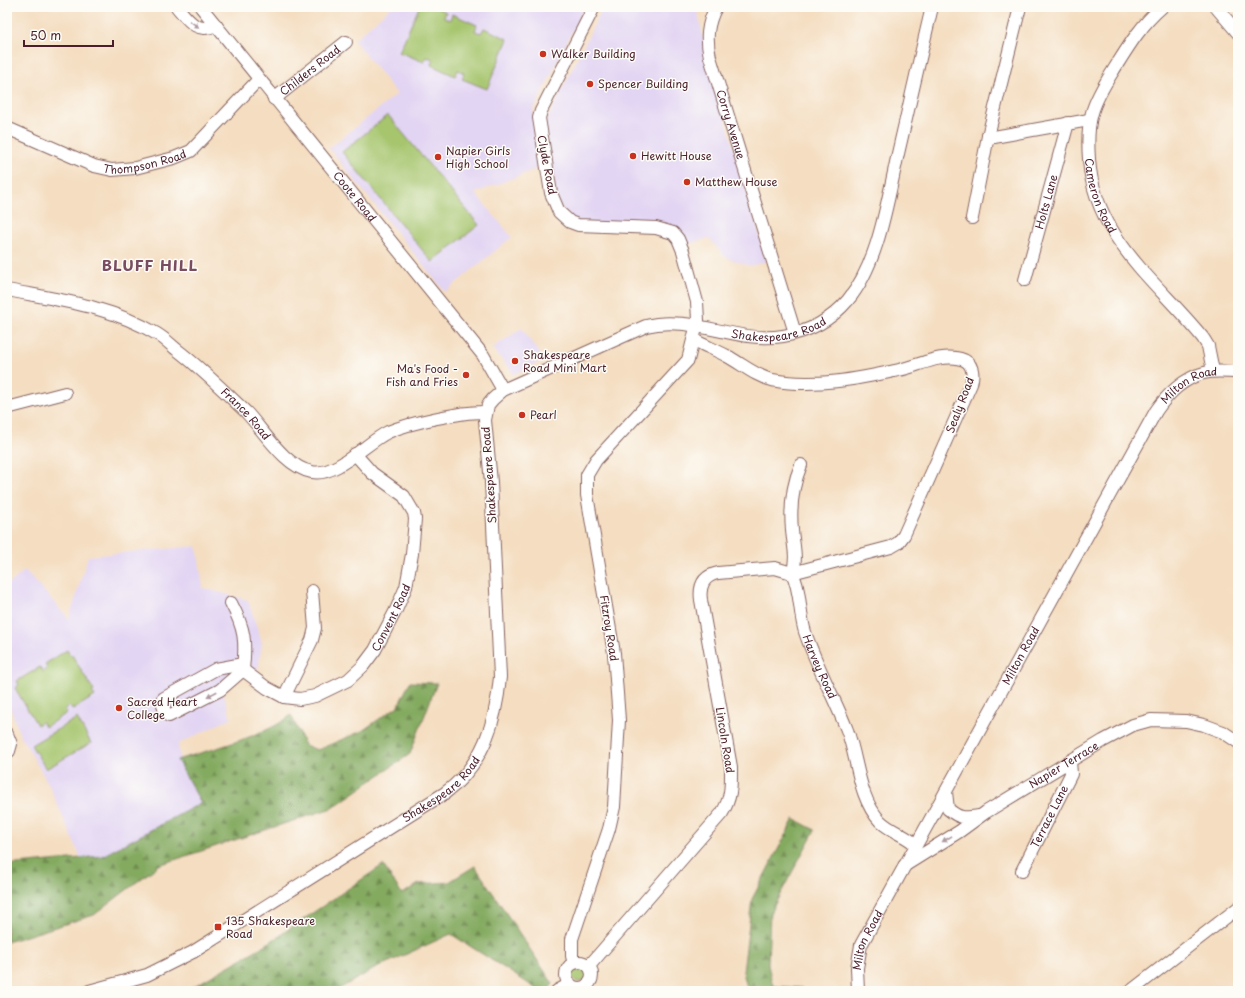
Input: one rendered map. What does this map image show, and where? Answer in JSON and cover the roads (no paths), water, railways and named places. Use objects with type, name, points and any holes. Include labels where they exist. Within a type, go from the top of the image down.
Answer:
[{"type":"street","points":[[177,7],[198,27],[207,29],[216,25]]},
{"type":"street","name":"Coote Road","points":[[200,7],[480,350],[504,390]]},
{"type":"street","name":"Clyde Road","points":[[594,7],[541,111],[539,118],[550,185],[555,204],[564,218],[578,225],[656,228],[673,233],[678,239],[683,251],[697,302],[697,327]]},
{"type":"street","name":"Corry Avenue","points":[[716,7],[710,18],[708,30],[707,42],[710,57],[795,333]]},
{"type":"street","name":"Shakespeare Road","points":[[89,991],[147,975],[193,952],[445,793],[464,778],[483,749],[495,714],[500,677],[491,482],[485,420],[486,412],[493,399],[504,390],[646,326],[665,323],[764,338],[795,333],[821,323],[838,310],[849,299],[867,268],[878,234],[932,7]]},
{"type":"street","points":[[972,218],[988,136],[1020,7]]},
{"type":"street","name":"Cameron Road","points":[[1162,7],[1144,23],[1096,98],[1089,120],[1089,169],[1093,190],[1105,221],[1128,254],[1203,338],[1208,346],[1214,371]]},
{"type":"street","points":[[1216,7],[1238,33]]},
{"type":"street","name":"Childers Road","points":[[274,99],[346,42]]},
{"type":"street","name":"Thompson Road","points":[[7,128],[94,166],[112,170],[135,168],[174,158],[191,151],[259,79]]},
{"type":"street","points":[[988,136],[994,137],[1089,120]]},
{"type":"street","name":"Holts Lane","points":[[1025,280],[1068,123]]},
{"type":"street","name":"France Road","points":[[7,290],[89,305],[132,320],[158,334],[196,364],[247,413],[278,449],[302,469],[313,472],[323,472],[332,469],[376,439],[400,427],[472,413],[486,412]]},
{"type":"street","name":"Fitzroy Road","points":[[574,962],[572,956],[572,939],[609,829],[614,807],[619,720],[614,653],[587,495],[587,475],[596,460],[688,360],[697,327]]},
{"type":"street","name":"Sealy Road","points":[[694,340],[726,355],[757,374],[772,380],[843,382],[901,370],[936,359],[953,358],[966,361],[973,372],[971,384],[904,535],[898,543],[892,547],[792,573]]},
{"type":"street","name":"Milton Road","points":[[858,991],[857,968],[861,945],[1156,411],[1166,397],[1178,387],[1203,373],[1214,371],[1238,372]]},
{"type":"street","points":[[7,408],[65,393]]},
{"type":"street","name":"Convent Road","points":[[243,667],[267,688],[284,697],[300,699],[315,696],[348,680],[356,673],[375,650],[406,587],[414,537],[414,513],[404,496],[372,473],[355,454]]},
{"type":"street","name":"Harvey Road","points":[[801,464],[797,474],[792,504],[791,528],[795,562],[792,573],[796,583],[800,616],[806,634],[847,731],[866,796],[880,821],[916,844]]},
{"type":"street","name":"Lincoln Road","points":[[589,966],[722,813],[729,802],[732,792],[731,767],[701,600],[700,592],[704,581],[711,574],[718,573],[775,568],[792,573]]},
{"type":"street","points":[[284,697],[312,640],[315,628],[312,591]]},
{"type":"street","points":[[231,603],[242,625],[245,649],[243,667],[220,690],[169,716],[165,713],[162,700],[164,698],[216,669],[243,667]]},
{"type":"street","name":"Napier Terrace","points":[[903,867],[960,831],[979,816],[1133,725],[1151,720],[1168,719],[1204,725],[1223,732],[1238,742]]},
{"type":"street","points":[[7,734],[11,744],[9,751],[7,752]]},
{"type":"street","name":"Terrace Lane","points":[[1022,871],[1071,774],[1070,762]]},
{"type":"street","points":[[946,792],[948,809],[962,818],[979,816]]},
{"type":"street","points":[[1131,991],[1238,908]]},
{"type":"street","points":[[574,962],[582,962],[589,966],[592,977],[586,989],[577,988],[570,984],[566,972],[574,962]]},
{"type":"street","points":[[557,991],[570,984]]},
{"type":"place","name":"Walker Building","points":[[543,54]]},
{"type":"place","name":"Spencer Building","points":[[590,84]]},
{"type":"place","name":"Hewitt House","points":[[633,156]]},
{"type":"place","name":"Napier Girls High School","points":[[438,157]]},
{"type":"place","name":"Matthew House","points":[[687,182]]},
{"type":"place","name":"Shakespeare Road Mini Mart","points":[[515,361]]},
{"type":"place","name":"Ma's Food - Fish and Fries","points":[[466,375]]},
{"type":"place","name":"Pearl","points":[[522,415]]},
{"type":"place","name":"Sacred Heart College","points":[[119,708]]},
{"type":"place","name":"135 Shakespeare Road","points":[[218,927]]},
{"type":"district","name":"BLUFF HILL","points":[[150,266]]}]
